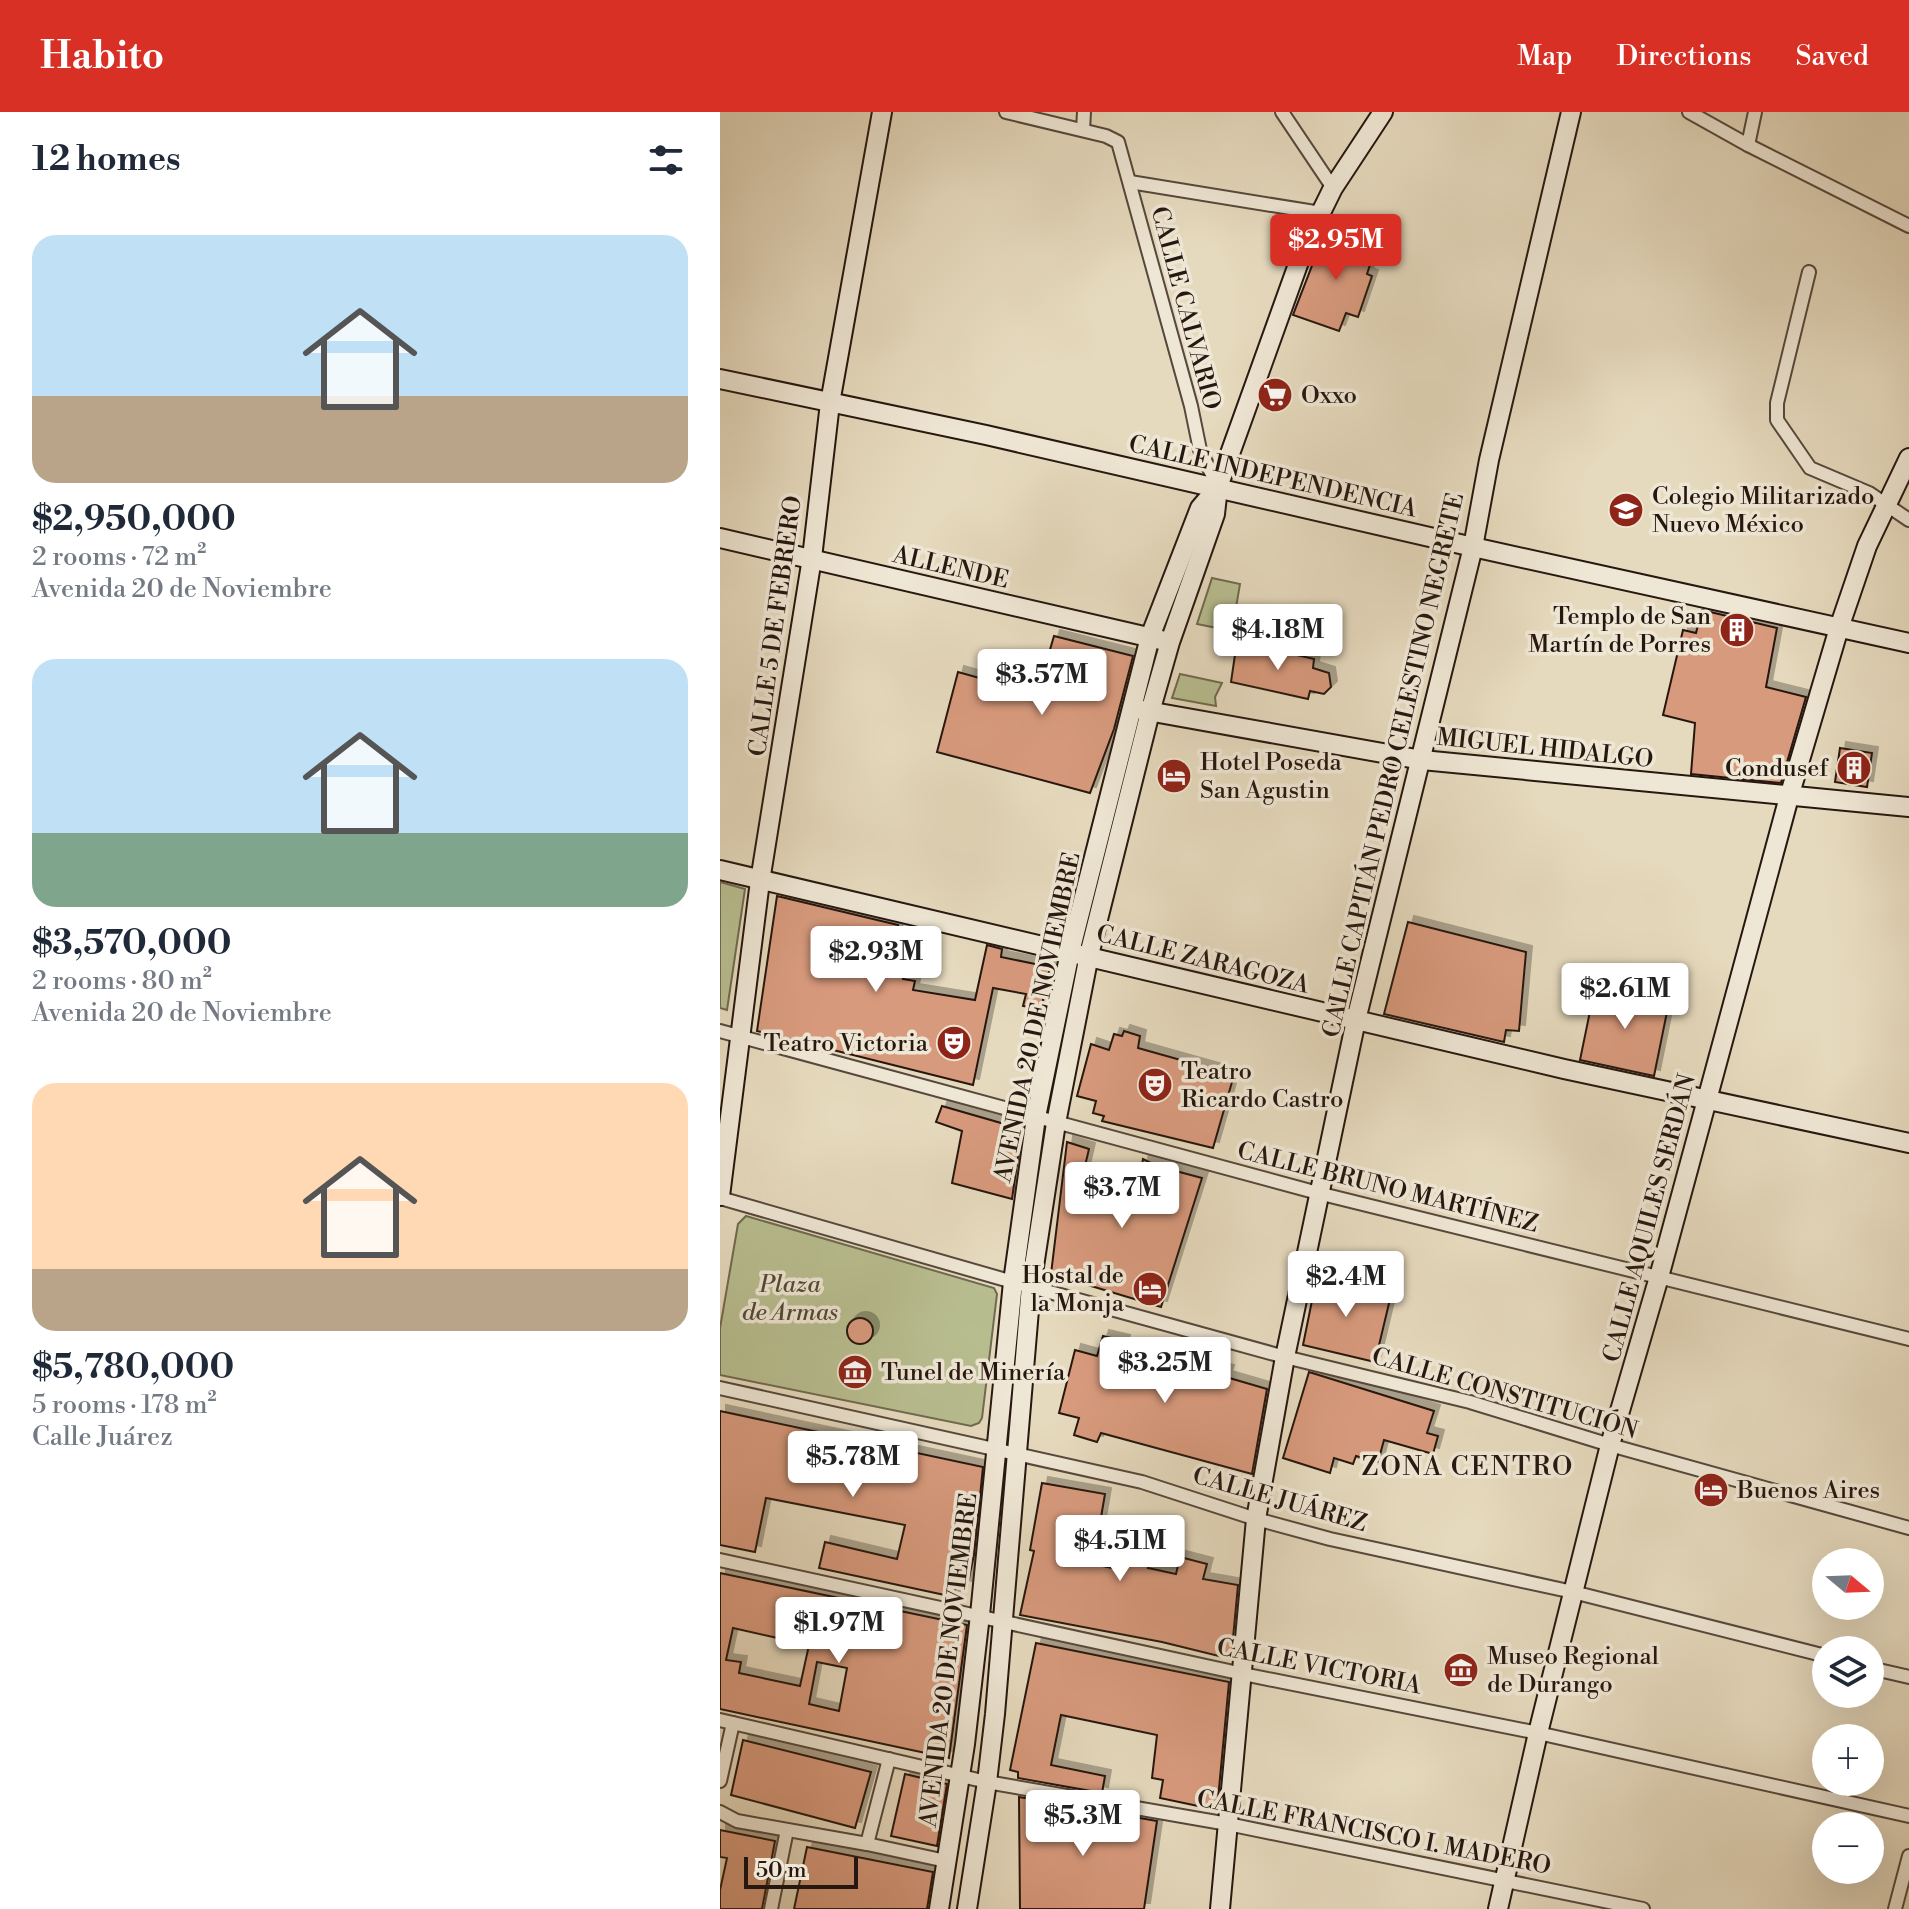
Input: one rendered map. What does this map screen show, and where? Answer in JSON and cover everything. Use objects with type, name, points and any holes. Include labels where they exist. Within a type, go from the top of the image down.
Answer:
[{"type":"street","name":"CALLE 5 DE FEBRERO","points":[[720,1197],[760,881],[812,558],[830,403],[882,112]]},
{"type":"street","points":[[1006,112],[1083,130],[1084,112]]},
{"type":"street","points":[[1282,112],[1333,188]]},
{"type":"street","name":"AVENIDA 20 DE NOVIEMBRE","points":[[939,1909],[961,1774],[997,1449],[1022,1284],[1089,955],[1150,712],[1170,642],[1215,514],[1218,487],[1288,290],[1321,213],[1333,188],[1383,112]]},
{"type":"street","name":"CALLE CAPITÁN PEDRO CELESTINO NEGRETE","points":[[1220,1909],[1256,1519],[1285,1357],[1356,1020],[1473,547],[1489,460],[1571,112]]},
{"type":"street","points":[[1689,112],[1909,226]]},
{"type":"street","points":[[1748,145],[1755,112]]},
{"type":"street","name":"CALLE CALVARIO","points":[[1083,130],[1115,139],[1120,146],[1191,406],[1200,450],[1218,487]]},
{"type":"street","points":[[1130,182],[1321,213]]},
{"type":"street","points":[[1809,272],[1777,403],[1777,420],[1810,468],[1869,493],[1909,520]]},
{"type":"street","name":"CALLE INDEPENDENCIA","points":[[720,379],[1218,487],[1909,643]]},
{"type":"street","name":"CALLE AQUILES SERDÁN","points":[[1498,1909],[1538,1733],[1610,1445],[1659,1277],[1789,797],[1839,628],[1867,546],[1909,458]]},
{"type":"street","name":"AVENIDA 20 DE NOVIEMBRE","points":[[967,1909],[987,1782],[1018,1453],[1022,1284],[1036,1117],[1070,952],[1150,637],[1200,508],[1218,487]]},
{"type":"street","name":"ALLENDE","points":[[720,538],[1170,642]]},
{"type":"street","name":"MIGUEL HIDALGO","points":[[1131,708],[1422,760],[1909,807]]},
{"type":"street","name":"CALLE ZARAGOZA","points":[[720,870],[1564,1069],[1909,1143]]},
{"type":"street","name":"CALLE BRUNO MARTÍNEZ","points":[[720,1031],[1318,1193],[1909,1339]]},
{"type":"street","name":"CALLE CONSTITUCIÓN","points":[[720,1197],[1285,1357],[1470,1402],[1610,1445],[1909,1528]]},
{"type":"street","name":"CALLE JUÁREZ","points":[[720,1388],[1142,1482],[1330,1539],[1573,1592],[1812,1652]]},
{"type":"street","name":"CALLE VICTORIA","points":[[720,1560],[1243,1674],[1538,1733],[1909,1816]]},
{"type":"street","points":[[1884,1671],[1909,1677]]},
{"type":"street","points":[[720,1781],[726,1722]]},
{"type":"street","name":"CALLE FRANCISCO I. MADERO","points":[[726,1722],[987,1782],[1228,1824],[1643,1909]]},
{"type":"street","points":[[867,1844],[889,1759]]},
{"type":"street","points":[[720,1812],[737,1821],[946,1861]]},
{"type":"street","points":[[771,1909],[787,1830]]},
{"type":"street","points":[[1895,1909],[1909,1856]]},
{"type":"green space","points":[[1212,578],[1240,584],[1232,631],[1197,624]]},
{"type":"green space","points":[[1180,674],[1222,683],[1215,697],[1216,706],[1172,698]]},
{"type":"green space","points":[[720,882],[745,889],[727,1010],[720,1008]]},
{"type":"green space","name":"Plaza de Armas","points":[[746,1216],[994,1288],[997,1294],[979,1423],[971,1426],[720,1375],[720,1328],[738,1224]]},
{"type":"building","points":[[1325,232],[1375,250],[1367,274],[1372,276],[1358,317],[1346,313],[1339,331],[1293,315]]},
{"type":"building","points":[[1702,610],[1777,628],[1766,687],[1806,697],[1781,783],[1691,774],[1695,723],[1663,715],[1683,630],[1696,633]]},
{"type":"building","points":[[1054,636],[1133,656],[1114,729],[1090,793],[937,752],[958,672],[1037,694]]},
{"type":"building","points":[[1237,641],[1314,659],[1313,668],[1329,673],[1331,687],[1324,694],[1310,691],[1308,699],[1231,682]]},
{"type":"building","name":"Condusef","points":[[1840,748],[1872,753],[1867,787],[1835,782]]},
{"type":"building","points":[[777,896],[898,925],[893,946],[906,950],[903,979],[915,981],[913,990],[975,1000],[987,945],[1002,949],[1001,957],[1050,967],[1041,1009],[1023,1006],[1026,994],[993,988],[973,1085],[757,1031]]},
{"type":"building","points":[[1408,922],[1526,952],[1519,1031],[1506,1030],[1504,1042],[1384,1014]]},
{"type":"building","points":[[1595,987],[1669,1002],[1654,1076],[1580,1060]]},
{"type":"building","name":"Teatro Ricardo Castro","points":[[1124,1031],[1140,1036],[1138,1048],[1234,1075],[1213,1148],[1102,1121],[1104,1116],[1093,1113],[1096,1101],[1077,1096],[1091,1044],[1109,1050],[1114,1034],[1122,1036]]},
{"type":"building","points":[[942,1106],[1022,1129],[1012,1199],[952,1183],[962,1131],[936,1122]]},
{"type":"building","points":[[1067,1142],[1089,1149],[1081,1183],[1136,1196],[1143,1159],[1202,1178],[1161,1307],[1051,1274]]},
{"type":"building","points":[[1317,1276],[1391,1295],[1375,1362],[1303,1345]]},
{"type":"building","points":[[860,1318],[869,1322],[873,1331],[869,1340],[860,1344],[851,1340],[847,1331],[851,1322]]},
{"type":"building","points":[[1103,1336],[1124,1341],[1121,1349],[1228,1371],[1226,1377],[1267,1389],[1252,1474],[1101,1433],[1097,1442],[1074,1435],[1079,1418],[1059,1413],[1075,1350],[1097,1356]]},
{"type":"building","points":[[1309,1372],[1434,1411],[1427,1433],[1438,1436],[1433,1454],[1384,1440],[1378,1462],[1356,1456],[1353,1464],[1334,1458],[1330,1473],[1283,1458]]},
{"type":"building","points":[[720,1411],[983,1467],[974,1555],[967,1587],[956,1585],[954,1597],[819,1568],[825,1542],[897,1559],[905,1525],[766,1498],[755,1552],[720,1545]]},
{"type":"building","points":[[1042,1483],[1105,1494],[1093,1564],[1122,1570],[1127,1549],[1151,1554],[1148,1568],[1176,1574],[1180,1557],[1207,1564],[1203,1579],[1238,1585],[1231,1659],[1162,1642],[1020,1615],[1034,1551],[1030,1550]]},
{"type":"building","points":[[720,1573],[967,1625],[949,1758],[720,1709]],"holes":[[[733,1628],[809,1645],[800,1686],[739,1673],[741,1662],[726,1660]],[[817,1662],[847,1668],[839,1711],[809,1704]]]},
{"type":"building","points":[[1036,1643],[1229,1682],[1217,1810],[1160,1798],[1163,1780],[1152,1778],[1157,1735],[1061,1715],[1051,1765],[1105,1776],[1102,1793],[1018,1778],[1018,1772],[1010,1770]]},
{"type":"building","points":[[743,1740],[871,1772],[855,1828],[731,1795]]},
{"type":"building","points":[[905,1774],[947,1784],[937,1846],[891,1836]]},
{"type":"building","points":[[1019,1797],[1157,1821],[1144,1909],[1020,1909]]},
{"type":"building","points":[[720,1830],[775,1841],[762,1909],[720,1909],[720,1890],[727,1858],[720,1857]]},
{"type":"building","points":[[807,1847],[933,1872],[927,1909],[794,1909]]},
{"type":"place","name":"Oxxo","points":[[1275,395]]},
{"type":"place","name":"Colegio Militarizado Nuevo México","points":[[1626,510]]},
{"type":"place","name":"Templo de San Martín de Porres","points":[[1737,630]]},
{"type":"place","name":"Condusef","points":[[1854,768]]},
{"type":"place","name":"Hotel Poseda San Agustin","points":[[1174,776]]},
{"type":"place","name":"Teatro Victoria","points":[[954,1043]]},
{"type":"place","name":"Teatro Ricardo Castro","points":[[1155,1085]]},
{"type":"place","name":"Hostal de la Monja","points":[[1150,1289]]},
{"type":"place","name":"Tunel de Minería","points":[[855,1372]]},
{"type":"place","name":"Buenos Aires","points":[[1711,1490]]},
{"type":"place","name":"Museo Regional de Durango","points":[[1461,1670]]},
{"type":"district","name":"ZONA CENTRO","points":[[1468,1466]]}]
